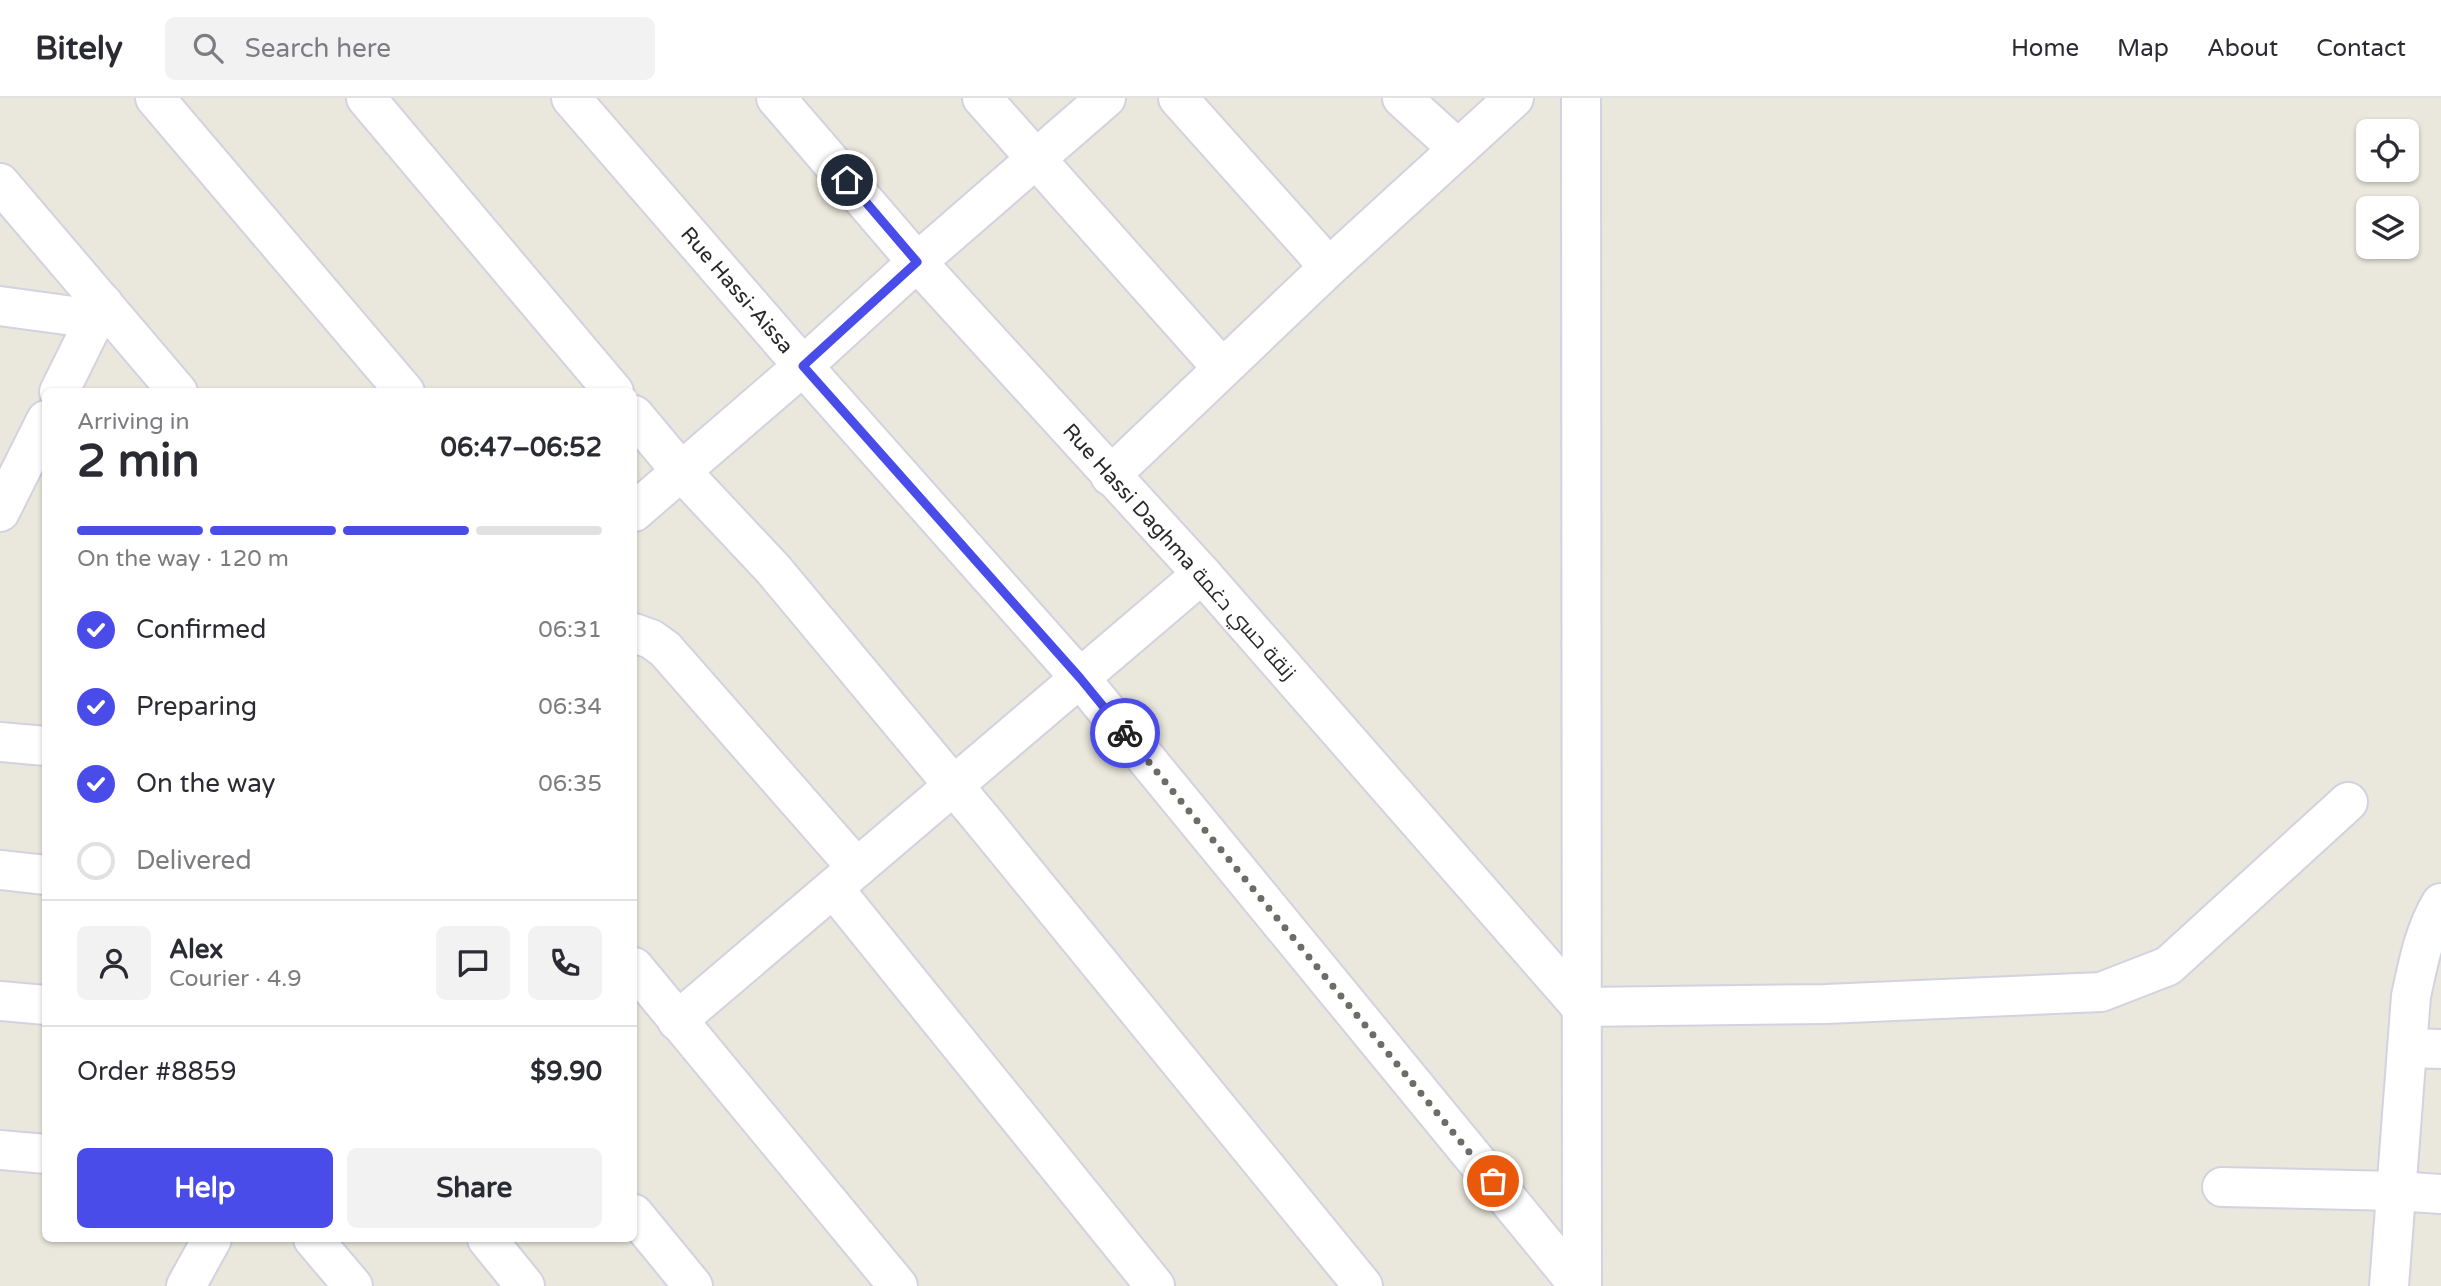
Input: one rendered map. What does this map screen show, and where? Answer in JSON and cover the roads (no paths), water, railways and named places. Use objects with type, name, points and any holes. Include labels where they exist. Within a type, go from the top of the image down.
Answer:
[{"type":"street","points":[[155,98],[402,388]]},
{"type":"street","points":[[366,98],[611,388]]},
{"type":"street","name":"Rue Hassi-Aissa","points":[[571,98],[803,366],[1080,678],[1581,1286]]},
{"type":"street","name":"Rue Hassi Daghma زنقة حسي دغمة","points":[[776,98],[917,262],[1202,574],[1581,1007]]},
{"type":"street","points":[[982,98],[1222,368]]},
{"type":"street","points":[[637,509],[1106,98]]},
{"type":"street","points":[[1178,98],[1329,267]]},
{"type":"street","points":[[1402,98],[1458,149]]},
{"type":"street","points":[[1110,476],[1329,267],[1514,98]]},
{"type":"street","points":[[1581,98],[1581,1286]]},
{"type":"street","points":[[0,183],[99,311],[174,388]]},
{"type":"street","points":[[0,306],[99,311]]},
{"type":"street","points":[[61,388],[99,311]]},
{"type":"street","points":[[637,419],[680,470],[773,569],[954,785],[1363,1286]]},
{"type":"street","points":[[0,512],[42,428]]},
{"type":"street","points":[[677,1021],[1202,574]]},
{"type":"street","points":[[637,635],[651,639],[665,649],[846,879],[1155,1286]]},
{"type":"street","points":[[0,742],[42,746]]},
{"type":"street","points":[[1581,1007],[1826,1004],[2101,992],[2168,966],[2348,802]]},
{"type":"street","points":[[0,870],[42,875]]},
{"type":"street","points":[[2389,1286],[2396,1191],[2424,1049],[2411,996],[2419,958],[2432,918],[2441,903]]},
{"type":"street","points":[[637,971],[898,1286]]},
{"type":"street","points":[[0,1001],[42,1005]]},
{"type":"street","points":[[0,1150],[42,1154]]},
{"type":"street","points":[[2222,1187],[2441,1194]]},
{"type":"street","points":[[637,1218],[694,1286]]},
{"type":"street","points":[[186,1286],[210,1242]]},
{"type":"street","points":[[316,1242],[354,1286]]},
{"type":"street","points":[[489,1242],[525,1286]]}]
